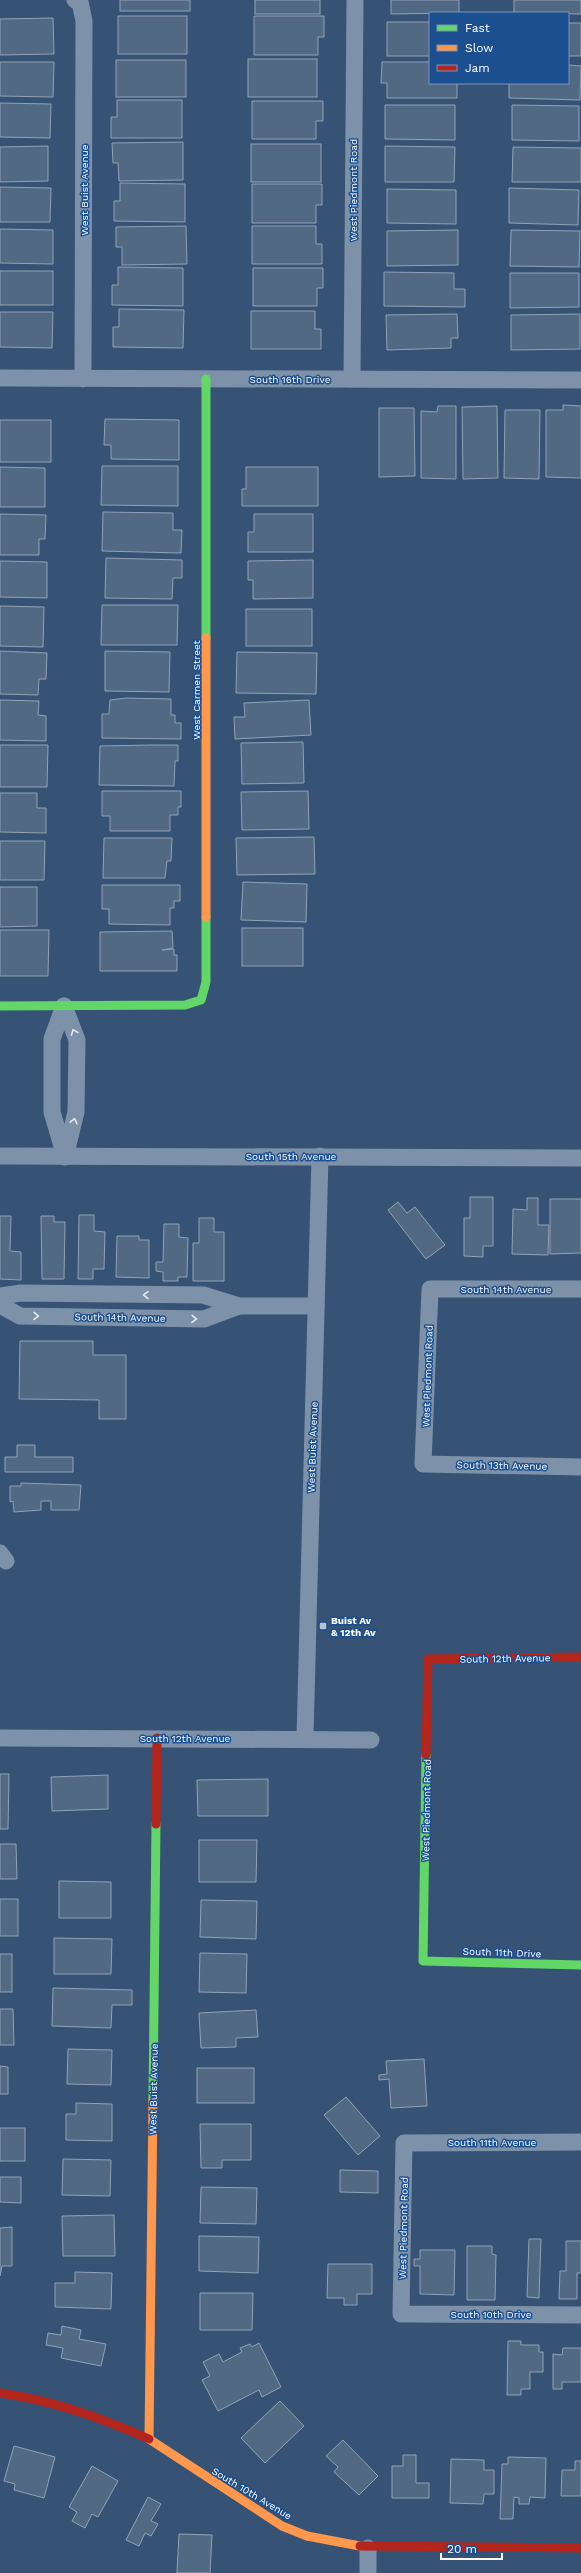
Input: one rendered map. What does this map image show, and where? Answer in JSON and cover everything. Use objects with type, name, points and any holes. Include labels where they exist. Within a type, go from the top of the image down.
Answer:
[{"type":"street","name":"West Piedmont Road","points":[[352,379],[354,0]]},
{"type":"street","name":"West Buist Avenue","points":[[77,1],[84,21],[83,379]]},
{"type":"street","name":"South 16th Drive","points":[[0,378],[581,380]]},
{"type":"street","name":"West Carmen Street","points":[[64,1006],[185,1005],[201,1000],[206,982],[206,379]]},
{"type":"street","points":[[0,1006],[64,1006]]},
{"type":"street","points":[[64,1006],[77,1040],[76,1112],[65,1157]]},
{"type":"street","points":[[64,1006],[52,1039],[52,1112],[65,1157]]},
{"type":"street","points":[[52,1072],[77,1072]]},
{"type":"street","name":"South 15th Avenue","points":[[0,1156],[581,1158]]},
{"type":"street","name":"West Buist Avenue","points":[[305,1738],[320,1156]]},
{"type":"street","name":"West Piedmont Road","points":[[423,1464],[430,1288]]},
{"type":"street","name":"South 14th Avenue","points":[[430,1288],[581,1288]]},
{"type":"street","name":"South 14th Avenue","points":[[0,1296],[21,1293],[203,1295],[239,1306],[316,1306]]},
{"type":"street","points":[[175,1318],[176,1295]]},
{"type":"street","name":"South 14th Avenue","points":[[0,1305],[20,1316],[204,1319],[239,1306]]},
{"type":"street","name":"South 13th Avenue","points":[[423,1464],[581,1467]]},
{"type":"street","name":"South 12th Avenue","points":[[428,1658],[581,1657]]},
{"type":"street","name":"West Piedmont Road","points":[[423,1961],[428,1658]]},
{"type":"street","name":"South 12th Avenue","points":[[0,1738],[305,1738],[371,1740]]},
{"type":"street","name":"West Buist Avenue","points":[[149,2439],[156,1738]]},
{"type":"street","name":"South 11th Drive","points":[[423,1961],[581,1965]]},
{"type":"street","name":"South 11th Avenue","points":[[404,2143],[581,2142]]},
{"type":"street","name":"West Piedmont Road","points":[[401,2314],[404,2143]]},
{"type":"street","name":"South 10th Drive","points":[[401,2314],[581,2315]]},
{"type":"street","name":"South 10th Avenue","points":[[0,2393],[35,2398],[74,2408],[149,2439],[233,2496],[282,2526],[307,2536],[368,2548],[581,2548]]},
{"type":"street","points":[[368,2548],[368,2573]]},
{"type":"building","points":[[120,0],[190,0],[190,11],[120,11]]},
{"type":"building","points":[[255,0],[320,0],[320,14],[255,14]]},
{"type":"building","points":[[391,0],[459,0],[459,12],[391,14]]},
{"type":"building","points":[[514,0],[581,0],[581,14],[569,14],[569,12],[514,12]]},
{"type":"building","points":[[118,16],[187,16],[187,54],[118,54]]},
{"type":"building","points":[[254,16],[324,16],[324,37],[318,37],[318,55],[254,55]]},
{"type":"building","points":[[53,18],[54,54],[0,55],[0,19]]},
{"type":"building","points":[[387,22],[429,22],[429,56],[387,56]]},
{"type":"building","points":[[569,23],[581,23],[581,56],[569,56]]},
{"type":"building","points":[[248,59],[317,59],[317,97],[248,97]]},
{"type":"building","points":[[116,60],[186,60],[186,97],[116,97]]},
{"type":"building","points":[[0,62],[54,62],[53,97],[0,96]]},
{"type":"building","points":[[382,62],[429,62],[429,84],[457,84],[457,98],[387,98],[387,83],[381,83]]},
{"type":"building","points":[[569,65],[581,66],[580,100],[509,98],[509,84],[569,84]]},
{"type":"building","points":[[117,100],[182,100],[182,138],[111,138],[111,117],[117,117]]},
{"type":"building","points":[[252,101],[323,101],[323,121],[316,121],[316,139],[252,139]]},
{"type":"building","points":[[0,103],[51,104],[50,138],[0,137]]},
{"type":"building","points":[[385,105],[455,105],[455,140],[385,139]]},
{"type":"building","points":[[512,105],[579,106],[579,141],[512,140]]},
{"type":"building","points":[[183,142],[183,180],[119,181],[118,163],[113,163],[112,143]]},
{"type":"building","points":[[251,144],[321,144],[321,182],[251,182]]},
{"type":"building","points":[[48,146],[48,181],[0,182],[0,147]]},
{"type":"building","points":[[385,146],[455,147],[454,182],[385,182]]},
{"type":"building","points":[[513,147],[581,148],[581,182],[512,182]]},
{"type":"building","points":[[120,183],[185,184],[185,222],[114,221],[114,201],[120,201]]},
{"type":"building","points":[[252,184],[322,184],[322,205],[316,205],[316,223],[252,223]]},
{"type":"building","points":[[0,187],[51,188],[50,222],[0,222]]},
{"type":"building","points":[[509,188],[579,190],[578,225],[509,223]]},
{"type":"building","points":[[387,189],[456,190],[456,224],[387,223]]},
{"type":"building","points":[[186,226],[187,264],[122,265],[122,247],[116,247],[116,227]]},
{"type":"building","points":[[252,226],[316,226],[316,244],[322,244],[322,264],[252,264]]},
{"type":"building","points":[[0,229],[53,230],[53,264],[0,263]]},
{"type":"building","points":[[458,230],[458,265],[387,266],[387,231]]},
{"type":"building","points":[[511,230],[580,231],[579,267],[510,266]]},
{"type":"building","points":[[118,267],[183,268],[183,306],[112,305],[112,285],[118,285]]},
{"type":"building","points":[[253,268],[323,268],[323,288],[317,288],[317,306],[253,306]]},
{"type":"building","points":[[0,271],[53,271],[53,305],[0,305]]},
{"type":"building","points":[[384,272],[454,273],[454,289],[465,289],[465,307],[384,306]]},
{"type":"building","points":[[510,273],[579,273],[579,307],[510,308]]},
{"type":"building","points":[[119,309],[184,310],[183,348],[113,347],[113,327],[119,327]]},
{"type":"building","points":[[251,311],[315,311],[315,329],[321,329],[321,349],[251,349]]},
{"type":"building","points":[[0,312],[53,312],[52,348],[0,347]]},
{"type":"building","points":[[457,314],[458,338],[451,338],[451,348],[387,350],[386,315]]},
{"type":"building","points":[[580,314],[580,349],[511,350],[511,315]]},
{"type":"building","points":[[563,405],[581,406],[581,478],[546,477],[546,410],[563,410]]},
{"type":"building","points":[[438,406],[456,406],[456,479],[421,478],[421,411],[437,412]]},
{"type":"building","points":[[497,406],[498,478],[463,479],[462,407]]},
{"type":"building","points":[[379,408],[414,408],[415,476],[379,477]]},
{"type":"building","points":[[505,410],[540,410],[539,479],[504,478]]},
{"type":"building","points":[[105,419],[179,420],[179,460],[111,459],[111,445],[104,445]]},
{"type":"building","points":[[0,420],[51,420],[51,462],[0,462]]},
{"type":"building","points":[[102,466],[178,466],[178,506],[101,505]]},
{"type":"building","points":[[0,467],[45,468],[45,507],[0,507]]},
{"type":"building","points":[[246,467],[318,467],[318,506],[242,506],[242,489],[246,489]]},
{"type":"building","points":[[103,512],[173,513],[173,530],[182,530],[181,553],[102,551]]},
{"type":"building","points":[[0,514],[46,515],[45,539],[39,539],[39,555],[0,555]]},
{"type":"building","points":[[254,514],[313,514],[313,552],[248,552],[248,532],[254,532]]},
{"type":"building","points":[[106,558],[182,560],[182,578],[173,578],[172,599],[105,598]]},
{"type":"building","points":[[313,560],[313,598],[253,599],[253,580],[248,580],[248,561]]},
{"type":"building","points":[[0,561],[47,562],[47,598],[0,597]]},
{"type":"building","points":[[102,605],[178,605],[177,645],[101,645]]},
{"type":"building","points":[[0,606],[44,607],[43,647],[0,646]]},
{"type":"building","points":[[246,609],[312,609],[312,646],[246,646]]},
{"type":"building","points":[[0,651],[47,653],[46,679],[39,679],[38,695],[0,694]]},
{"type":"building","points":[[105,651],[170,652],[169,692],[105,691]]},
{"type":"building","points":[[237,652],[317,653],[316,694],[236,693]]},
{"type":"building","points":[[126,698],[171,699],[171,715],[175,715],[175,723],[181,723],[181,739],[102,738],[102,714],[109,714],[110,700]]},
{"type":"building","points":[[0,700],[39,701],[38,715],[46,716],[46,741],[0,740]]},
{"type":"building","points":[[309,700],[311,735],[235,739],[234,717],[245,717],[244,703]]},
{"type":"building","points":[[303,742],[304,783],[242,784],[241,743]]},
{"type":"building","points":[[0,745],[48,745],[47,787],[0,787]]},
{"type":"building","points":[[178,745],[178,761],[175,761],[174,786],[99,785],[100,746]]},
{"type":"building","points":[[102,791],[181,791],[181,807],[178,807],[178,815],[170,815],[170,831],[110,831],[110,816],[102,816]]},
{"type":"building","points":[[308,791],[309,829],[242,830],[241,792]]},
{"type":"building","points":[[0,793],[37,793],[37,808],[46,808],[46,833],[0,832]]},
{"type":"building","points":[[314,837],[315,874],[237,875],[236,838]]},
{"type":"building","points":[[104,838],[172,838],[171,861],[167,861],[165,878],[103,878]]},
{"type":"building","points":[[0,841],[45,841],[44,880],[0,880]]},
{"type":"building","points":[[243,882],[307,884],[306,922],[241,920]]},
{"type":"building","points":[[102,885],[180,885],[180,901],[174,901],[174,908],[170,908],[170,925],[109,924],[109,909],[102,909]]},
{"type":"building","points":[[0,887],[37,887],[37,926],[0,927]]},
{"type":"building","points":[[242,928],[303,928],[303,966],[242,966]]},
{"type":"building","points":[[0,930],[49,930],[48,976],[0,976]]},
{"type":"building","points":[[172,931],[173,948],[162,950],[174,949],[174,955],[177,955],[177,971],[100,971],[100,932]]},
{"type":"building","points":[[470,1197],[493,1197],[493,1246],[483,1246],[483,1257],[464,1256],[464,1218],[470,1218]]},
{"type":"building","points":[[527,1198],[538,1198],[538,1225],[549,1225],[548,1255],[512,1254],[513,1209],[527,1210]]},
{"type":"building","points":[[550,1199],[581,1199],[581,1253],[550,1254]]},
{"type":"building","points":[[398,1202],[407,1213],[415,1207],[445,1245],[426,1259],[388,1210]]},
{"type":"building","points":[[79,1215],[94,1215],[94,1231],[105,1232],[104,1269],[93,1269],[93,1279],[78,1279]]},
{"type":"building","points":[[0,1216],[11,1216],[10,1251],[21,1252],[21,1280],[0,1279]]},
{"type":"building","points":[[41,1216],[54,1216],[54,1222],[65,1222],[64,1279],[42,1279]]},
{"type":"building","points":[[199,1218],[214,1218],[214,1232],[224,1232],[224,1281],[193,1281],[193,1243],[199,1243]]},
{"type":"building","points":[[164,1224],[179,1224],[179,1237],[188,1238],[187,1277],[178,1277],[178,1281],[163,1281],[163,1272],[156,1271],[156,1262],[163,1262]]},
{"type":"building","points":[[117,1236],[139,1236],[139,1240],[149,1240],[149,1278],[116,1277]]},
{"type":"building","points":[[20,1341],[93,1341],[93,1355],[126,1355],[126,1419],[99,1419],[99,1400],[19,1399]]},
{"type":"building","points":[[17,1445],[35,1445],[35,1457],[73,1457],[73,1472],[5,1472],[5,1457],[17,1457]]},
{"type":"building","points":[[21,1483],[81,1485],[79,1510],[51,1510],[51,1501],[41,1501],[41,1510],[14,1512],[13,1501],[10,1502],[10,1486],[21,1486]]},
{"type":"building","points":[[0,1774],[9,1774],[8,1829],[0,1829]]},
{"type":"building","points":[[108,1775],[108,1809],[52,1811],[51,1777]]},
{"type":"building","points":[[268,1779],[268,1816],[198,1816],[197,1780]]},
{"type":"building","points":[[199,1840],[257,1840],[256,1882],[199,1882]]},
{"type":"building","points":[[0,1844],[16,1844],[17,1879],[0,1879]]},
{"type":"building","points":[[59,1881],[111,1882],[111,1918],[59,1918]]},
{"type":"building","points":[[0,1899],[18,1899],[18,1936],[0,1936]]},
{"type":"building","points":[[201,1900],[257,1901],[256,1939],[200,1937]]},
{"type":"building","points":[[54,1938],[112,1939],[111,1974],[54,1974]]},
{"type":"building","points":[[200,1953],[247,1954],[246,1993],[199,1992]]},
{"type":"building","points":[[0,1954],[12,1954],[12,1992],[0,1992]]},
{"type":"building","points":[[53,1988],[132,1990],[132,2005],[112,2005],[111,2028],[52,2026]]},
{"type":"building","points":[[0,2009],[13,2009],[14,2045],[0,2045]]},
{"type":"building","points":[[256,2010],[258,2037],[236,2038],[236,2047],[201,2048],[199,2013]]},
{"type":"building","points":[[68,2049],[112,2050],[111,2085],[67,2084]]},
{"type":"building","points":[[424,2059],[427,2106],[391,2108],[389,2079],[379,2080],[379,2075],[387,2074],[386,2061]]},
{"type":"building","points":[[0,2066],[8,2067],[8,2094],[0,2094]]},
{"type":"building","points":[[197,2068],[254,2068],[254,2103],[197,2103]]},
{"type":"building","points":[[346,2097],[380,2136],[358,2155],[324,2115]]},
{"type":"building","points":[[76,2103],[112,2104],[112,2141],[66,2140],[66,2114],[76,2114]]},
{"type":"building","points":[[200,2124],[251,2124],[251,2160],[222,2160],[222,2168],[201,2168]]},
{"type":"building","points":[[0,2128],[25,2128],[25,2161],[0,2161]]},
{"type":"building","points":[[63,2159],[111,2160],[110,2196],[62,2195]]},
{"type":"building","points":[[340,2170],[378,2171],[378,2193],[340,2192]]},
{"type":"building","points":[[0,2177],[21,2177],[21,2203],[0,2202]]},
{"type":"building","points":[[201,2187],[257,2188],[256,2224],[200,2223]]},
{"type":"building","points":[[114,2215],[115,2256],[63,2256],[62,2216]]},
{"type":"building","points":[[12,2227],[12,2266],[2,2266],[0,2276],[0,2228]]},
{"type":"building","points":[[199,2236],[259,2237],[258,2273],[199,2271]]},
{"type":"building","points":[[529,2239],[541,2239],[539,2298],[527,2297]]},
{"type":"building","points":[[566,2241],[581,2241],[581,2273],[577,2273],[577,2299],[559,2299],[560,2271],[566,2271]]},
{"type":"building","points":[[467,2246],[492,2246],[492,2254],[496,2255],[495,2300],[467,2300]]},
{"type":"building","points":[[420,2250],[455,2250],[454,2295],[420,2294],[420,2266],[414,2266],[414,2259],[420,2259]]},
{"type":"building","points":[[328,2264],[372,2264],[372,2294],[357,2294],[357,2305],[344,2305],[344,2298],[327,2298]]},
{"type":"building","points":[[75,2272],[112,2273],[111,2309],[55,2307],[55,2283],[75,2283]]},
{"type":"building","points":[[200,2293],[253,2293],[252,2330],[200,2330]]},
{"type":"building","points":[[62,2326],[81,2330],[79,2339],[106,2344],[101,2366],[61,2358],[63,2348],[46,2345],[48,2333],[61,2335]]},
{"type":"building","points":[[508,2341],[521,2341],[521,2345],[539,2345],[539,2352],[543,2352],[543,2372],[530,2372],[530,2389],[521,2389],[521,2395],[507,2395]]},
{"type":"building","points":[[259,2343],[281,2387],[262,2397],[259,2390],[218,2411],[202,2380],[210,2376],[203,2362],[219,2354],[223,2362],[242,2352],[240,2348],[250,2344],[252,2347]]},
{"type":"building","points":[[563,2348],[581,2348],[581,2382],[562,2382],[562,2389],[553,2389],[553,2354],[562,2355]]},
{"type":"building","points":[[280,2401],[304,2426],[265,2463],[241,2438]]},
{"type":"building","points":[[343,2440],[378,2476],[359,2495],[334,2472],[338,2467],[326,2456]]},
{"type":"building","points":[[14,2446],[55,2457],[44,2498],[14,2490],[15,2484],[4,2481]]},
{"type":"building","points":[[403,2455],[416,2455],[416,2483],[429,2483],[429,2498],[392,2498],[392,2466],[403,2466]]},
{"type":"building","points":[[508,2457],[546,2458],[545,2498],[530,2497],[529,2504],[519,2504],[519,2498],[514,2497],[513,2519],[500,2519],[502,2464],[508,2464]]},
{"type":"building","points":[[451,2459],[484,2460],[484,2470],[494,2470],[494,2494],[484,2494],[483,2504],[450,2503]]},
{"type":"building","points":[[575,2461],[581,2461],[581,2496],[561,2496],[562,2470],[575,2470]]},
{"type":"building","points":[[92,2466],[118,2481],[98,2517],[92,2514],[85,2528],[72,2521],[77,2512],[69,2507]]},
{"type":"building","points":[[148,2497],[161,2504],[151,2521],[158,2524],[151,2536],[145,2533],[139,2546],[126,2540]]},
{"type":"building","points":[[179,2534],[212,2535],[210,2573],[177,2573]]},
{"type":"traffic: fast","points":[[206,379],[206,638]]},
{"type":"traffic: fast","points":[[0,1006],[185,1005],[201,1000],[206,982],[206,917]]},
{"type":"traffic: fast","points":[[426,1755],[423,1961],[581,1965]]},
{"type":"traffic: fast","points":[[153,2100],[156,1824]]},
{"type":"traffic: slow","points":[[206,638],[206,917]]},
{"type":"traffic: slow","points":[[149,2439],[153,2100]]},
{"type":"traffic: slow","points":[[149,2439],[282,2526],[307,2536],[360,2546]]},
{"type":"traffic: jam","points":[[426,1755],[428,1659],[581,1657]]},
{"type":"traffic: jam","points":[[156,1824],[157,1738]]},
{"type":"traffic: jam","points":[[0,2393],[58,2405],[94,2417],[149,2439]]},
{"type":"traffic: jam","points":[[360,2546],[581,2548]]},
{"type":"place","name":"Buist Av & 12th Av","points":[[323,1626]]}]
